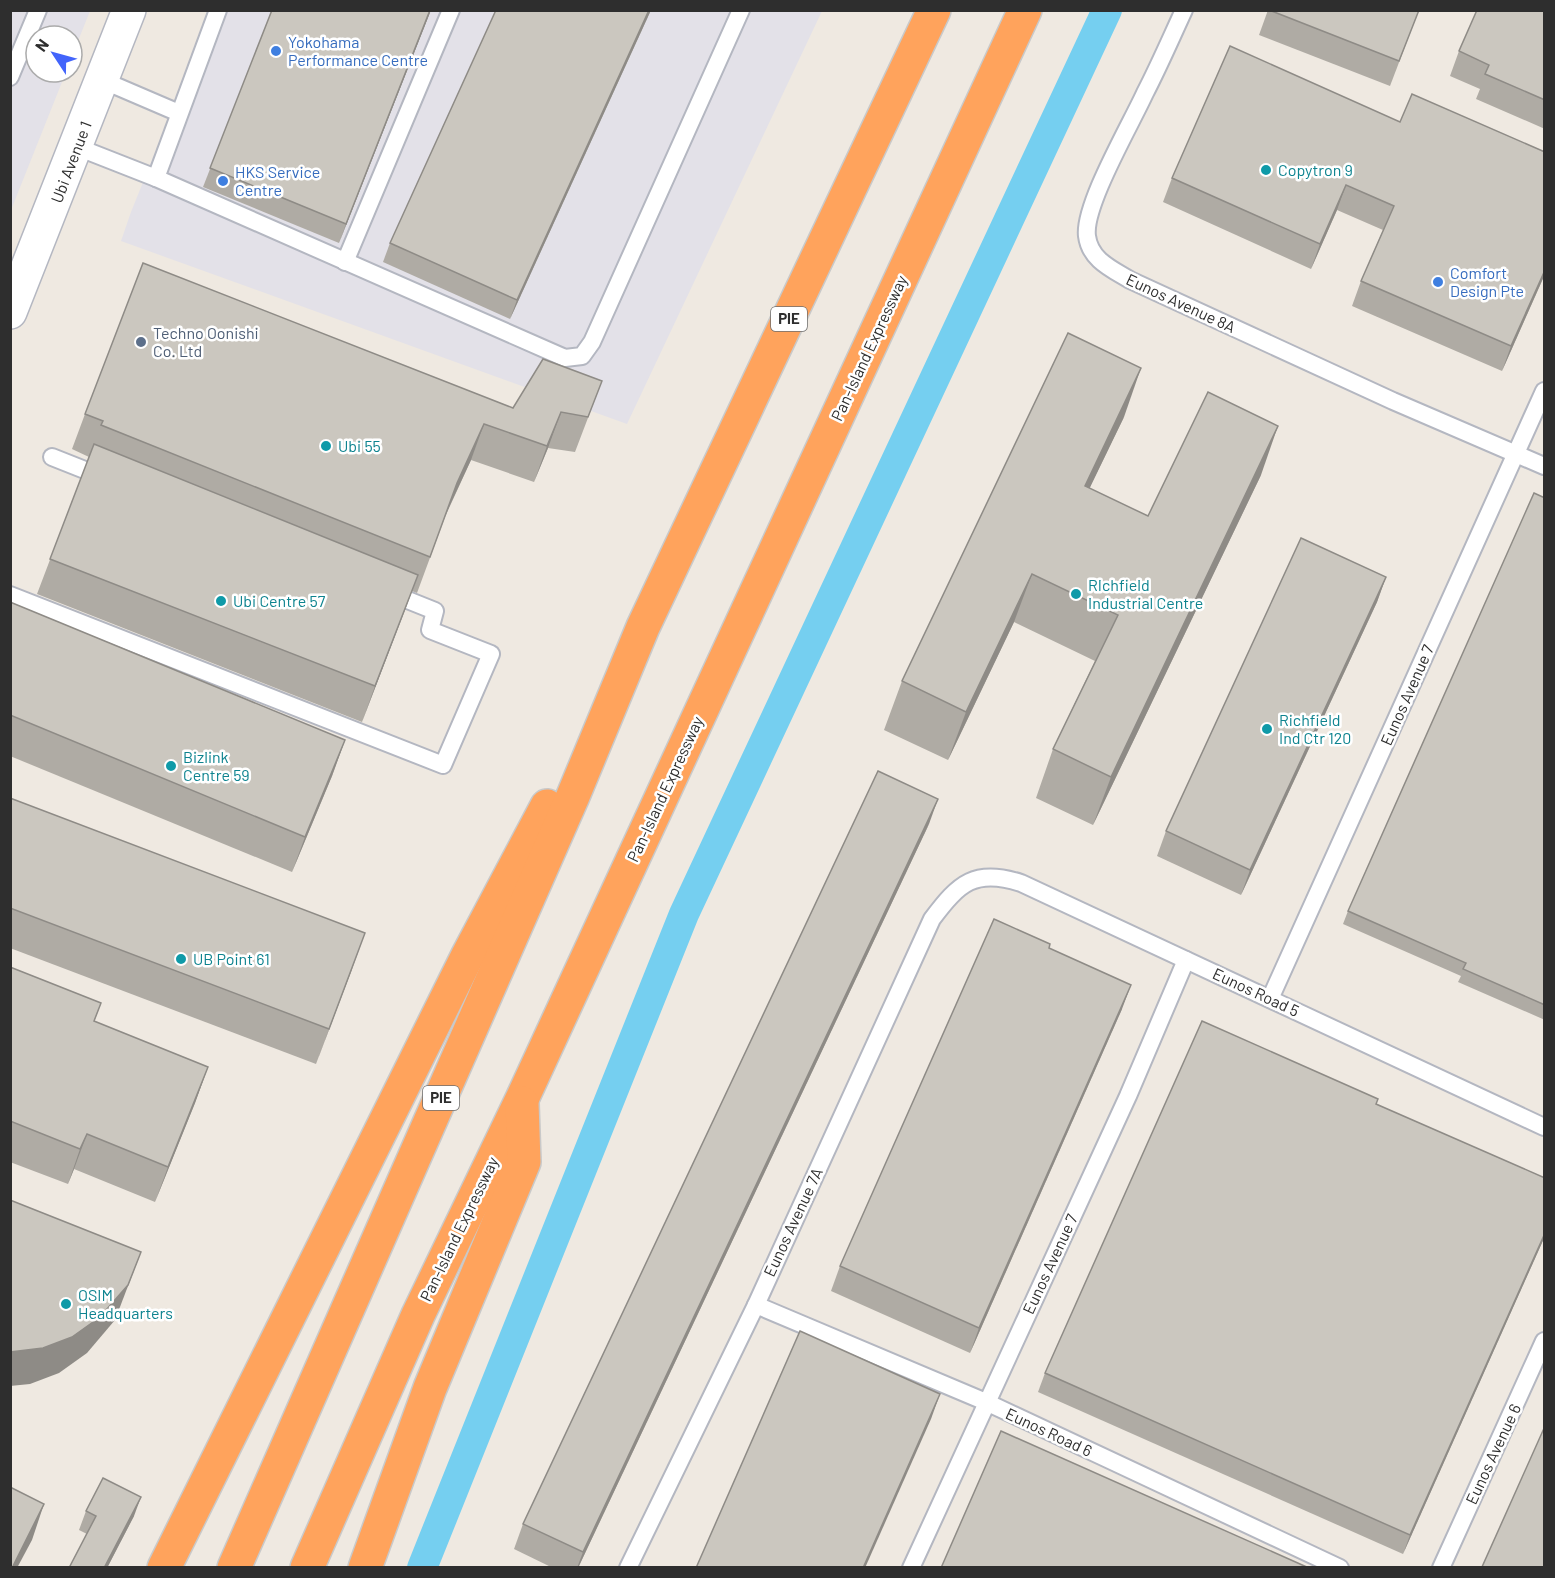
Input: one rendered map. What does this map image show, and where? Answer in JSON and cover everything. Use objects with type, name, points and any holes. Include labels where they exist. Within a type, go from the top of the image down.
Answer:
[{"type":"highway","name":"PIE","points":[[234,1568],[559,828],[643,627],[934,10]]},
{"type":"highway","name":"Pan-Island Expressway","points":[[307,1568],[418,1316],[522,1098],[1025,10]]},
{"type":"highway","points":[[164,1568],[466,957],[643,627]]},
{"type":"highway","points":[[365,1568],[430,1388],[525,1162],[522,1098]]},
{"type":"street","name":"Ubi Avenue 1","points":[[10,312],[77,147],[129,10]]},
{"type":"lane","points":[[10,77],[38,10]]},
{"type":"lane","points":[[156,178],[218,10]]},
{"type":"lane","points":[[345,262],[452,10]]},
{"type":"lane","points":[[77,147],[156,178],[565,358],[582,356],[592,342],[741,10]]},
{"type":"lane","name":"Eunos Avenue 8A","points":[[1184,10],[1103,182],[1088,221],[1087,236],[1091,250],[1100,261],[1130,280],[1393,400],[1545,466]]},
{"type":"lane","points":[[102,80],[179,113]]},
{"type":"lane","name":"Eunos Avenue 7","points":[[1270,999],[1545,391]]},
{"type":"lane","points":[[52,457],[118,483]]},
{"type":"lane","points":[[10,595],[443,765],[491,654],[430,630],[435,611],[369,584]]},
{"type":"lane","name":"Eunos Road 5","points":[[964,882],[984,876],[1002,876],[1021,883],[1545,1127]]},
{"type":"lane","name":"Eunos Avenue 7A","points":[[628,1568],[756,1305],[932,919],[951,893],[964,882]]},
{"type":"lane","name":"Eunos Avenue 7","points":[[911,1568],[1128,1096],[1186,960]]},
{"type":"lane","name":"Eunos Road 6","points":[[756,1305],[986,1402],[1340,1568]]},
{"type":"lane","name":"Eunos Avenue 6","points":[[1441,1568],[1545,1341]]},
{"type":"shaded area","points":[[11,11],[90,11],[84,26],[84,24],[24,24],[24,84],[61,84],[11,210]]},
{"type":"shaded area","points":[[212,11],[822,11],[627,424],[121,241]]},
{"type":"building","points":[[272,10],[430,10],[346,224],[210,168]]},
{"type":"building","points":[[496,10],[649,10],[517,300],[390,243]]},
{"type":"building","points":[[1269,10],[1419,10],[1399,61]]},
{"type":"building","points":[[1477,10],[1545,10],[1545,100],[1485,74],[1489,65],[1459,51]]},
{"type":"building","points":[[1230,46],[1400,122],[1412,94],[1545,152],[1545,270],[1511,346],[1361,281],[1394,206],[1346,185],[1320,244],[1172,178]]},
{"type":"building","name":"Ubi 55","points":[[143,263],[513,408],[543,359],[602,381],[588,417],[561,412],[547,446],[484,424],[457,483],[430,557],[101,425],[103,421],[85,414]]},
{"type":"building","name":"RIchfield Industrial Centre","points":[[1068,333],[1141,368],[1085,486],[1148,516],[1208,392],[1278,426],[1111,777],[1053,749],[1118,615],[1032,574],[966,712],[902,681]]},
{"type":"building","name":"Ubi Centre 57","points":[[94,444],[418,575],[375,686],[50,559]]},
{"type":"building","points":[[1534,493],[1545,498],[1545,1005],[1463,969],[1466,963],[1348,911]]},
{"type":"building","name":"Richfield Ind Ctr 120","points":[[1301,538],[1386,577],[1250,870],[1166,831]]},
{"type":"building","name":"Bizlink Centre 59","points":[[10,602],[345,740],[305,837],[10,715]]},
{"type":"building","points":[[878,771],[938,799],[583,1552],[523,1524]]},
{"type":"building","name":"UB Point 61","points":[[10,798],[365,933],[329,1029],[10,908]]},
{"type":"building","points":[[994,919],[1050,944],[1049,948],[1131,985],[979,1328],[840,1266]]},
{"type":"building","points":[[10,967],[101,1003],[94,1021],[208,1067],[168,1167],[87,1134],[80,1149],[10,1121]]},
{"type":"building","points":[[1202,1021],[1378,1099],[1376,1104],[1545,1178],[1545,1233],[1410,1535],[1045,1373]]},
{"type":"building","name":"OSIM Headquarters","points":[[10,1200],[141,1252],[128,1285],[100,1317],[72,1337],[43,1348],[10,1352]]},
{"type":"building","points":[[800,1331],[940,1394],[863,1568],[696,1568]]},
{"type":"building","points":[[1545,1426],[1545,1568],[1484,1568],[1482,1567]]},
{"type":"building","points":[[1001,1431],[1309,1568],[941,1568]]},
{"type":"building","points":[[103,1478],[141,1497],[104,1568],[69,1568],[96,1516],[86,1511]]},
{"type":"building","points":[[10,1487],[44,1504],[12,1568],[10,1568]]},
{"type":"waterway","points":[[422,1568],[684,914],[1107,10]]},
{"type":"place","name":"Yokohama Performance Centre","points":[[276,51]]},
{"type":"place","name":"Copytron 9","points":[[1266,170]]},
{"type":"place","name":"HKS Service Centre","points":[[223,181]]},
{"type":"place","name":"Comfort Design Pte","points":[[1438,282]]},
{"type":"place","name":"Techno Oonishi Co. Ltd","points":[[141,342]]},
{"type":"place","name":"Ubi 55","points":[[326,446]]},
{"type":"place","name":"RIchfield Industrial Centre","points":[[1076,594]]},
{"type":"place","name":"Ubi Centre 57","points":[[221,601]]},
{"type":"place","name":"Richfield Ind Ctr 120","points":[[1267,729]]},
{"type":"place","name":"Bizlink Centre 59","points":[[171,766]]},
{"type":"place","name":"UB Point 61","points":[[181,959]]},
{"type":"place","name":"OSIM Headquarters","points":[[66,1304]]}]
